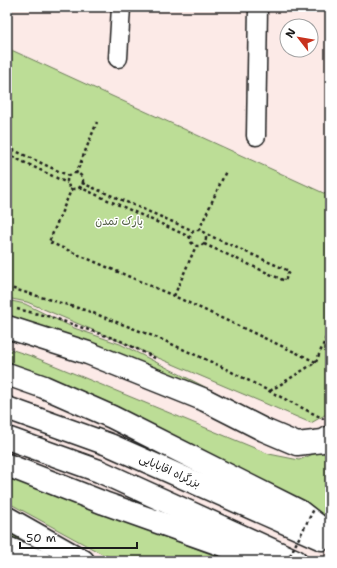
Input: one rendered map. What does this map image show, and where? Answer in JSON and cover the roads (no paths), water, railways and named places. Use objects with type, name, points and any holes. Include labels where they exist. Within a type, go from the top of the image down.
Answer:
[{"type":"main road","points":[[7,327],[88,353],[198,397],[264,430],[297,444],[323,441],[330,437]]},
{"type":"main road","points":[[7,374],[44,387],[112,417],[299,511],[330,535]]},
{"type":"main road","name":"بزرگراه اقابابایی","points":[[7,408],[110,444],[330,543]]},
{"type":"main road","points":[[7,438],[99,471],[296,561]]},
{"type":"main road","points":[[7,465],[266,561]]},
{"type":"main road","points":[[7,518],[83,561]]},
{"type":"main road","points":[[7,548],[40,561]]},
{"type":"street","points":[[118,58],[121,7]]},
{"type":"street","points":[[256,136],[258,7]]},
{"type":"park label","name":"پارک تمدن","points":[[119,221]]}]
